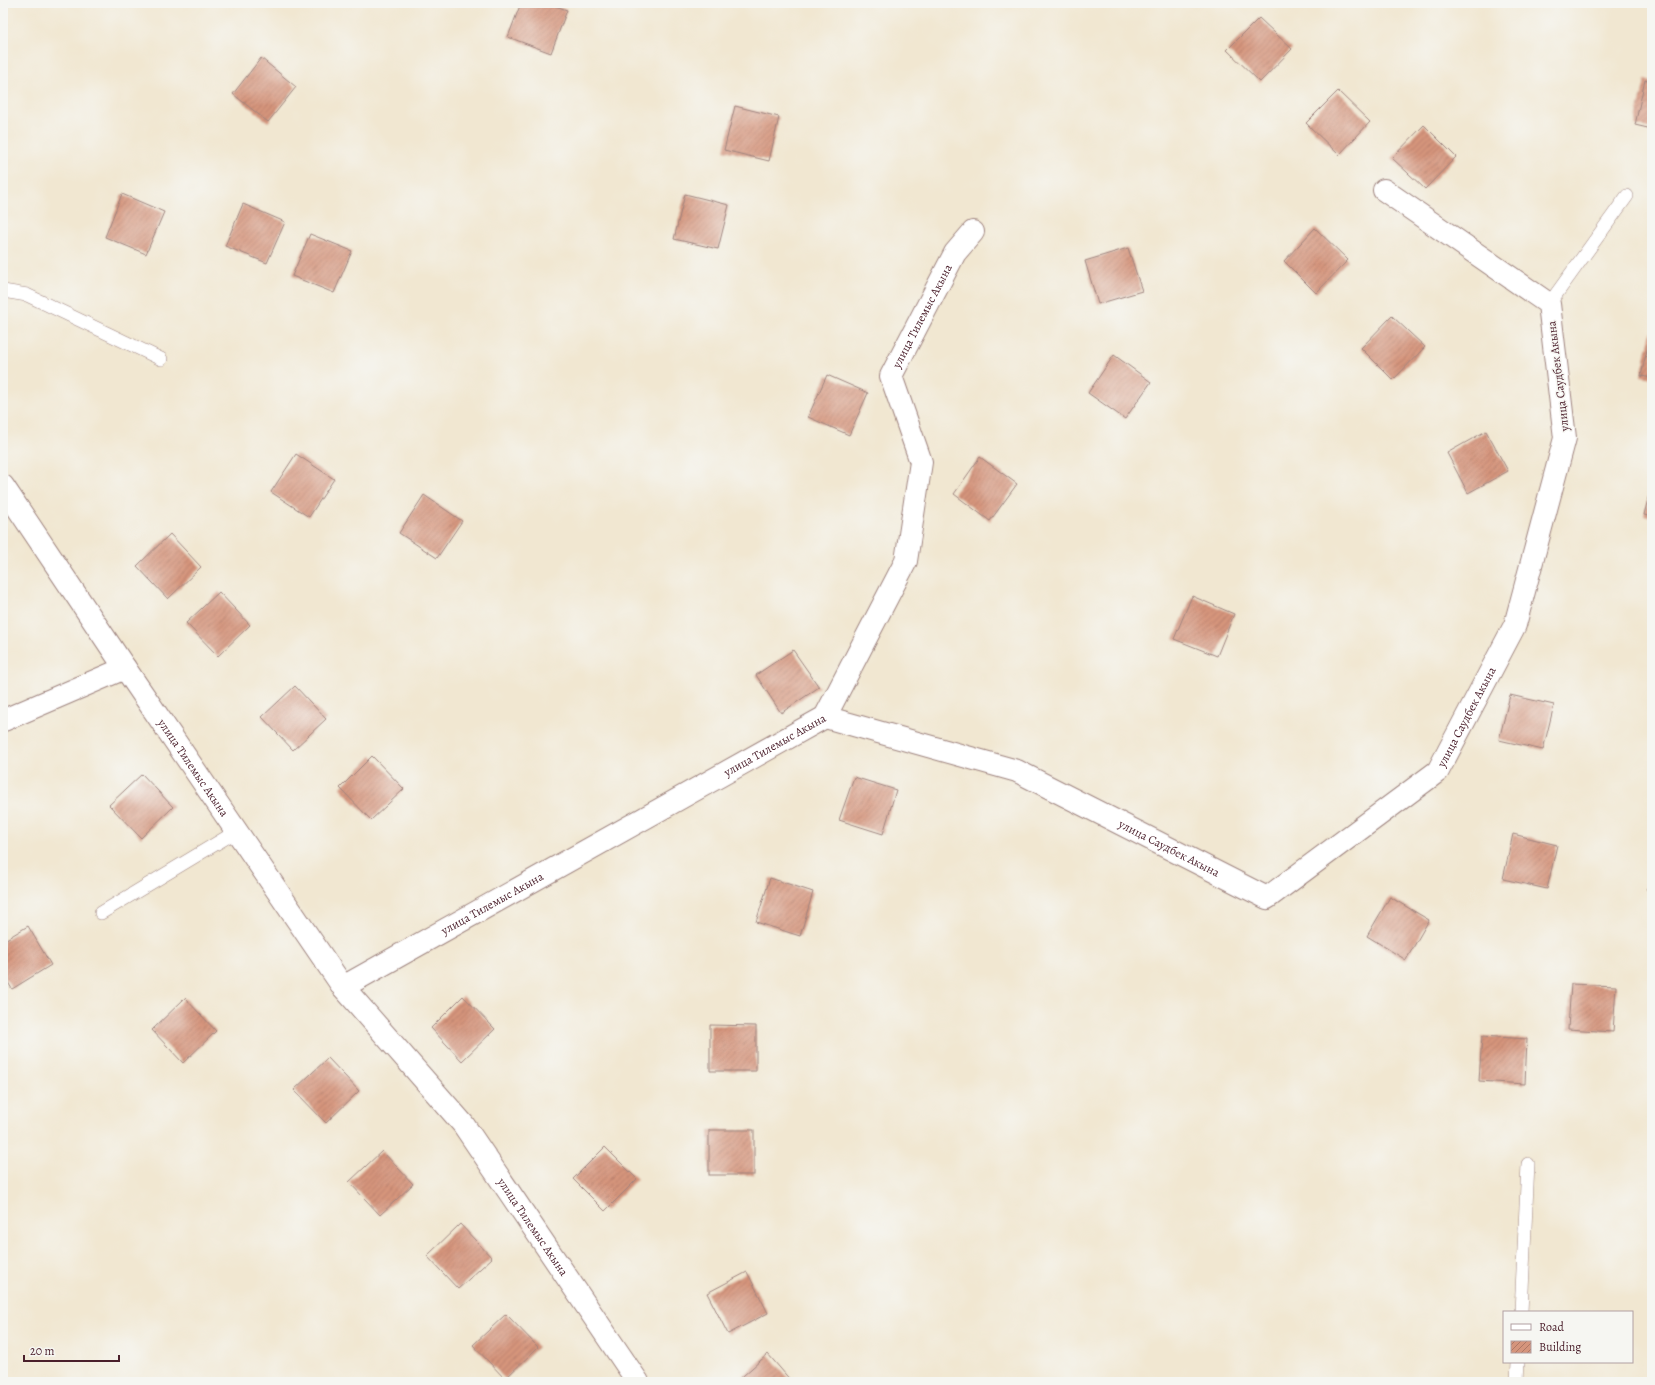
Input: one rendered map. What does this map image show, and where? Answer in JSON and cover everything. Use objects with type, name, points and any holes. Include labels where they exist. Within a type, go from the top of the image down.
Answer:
[{"type":"street","name":"улица Саудбек Акына","points":[[825,718],[1017,771],[1267,898],[1438,771],[1515,625],[1565,438],[1549,304],[1384,190]]},
{"type":"street","name":"улица Тилемыс Акына","points":[[343,987],[825,718],[906,561],[921,462],[892,376],[955,253],[973,232]]},
{"type":"street","name":"улица Тилемыс Акына","points":[[3,486],[125,668],[343,987],[463,1124],[638,1382]]},
{"type":"street","points":[[3,719],[4,720],[125,668]]},
{"type":"lane","points":[[1549,304],[1627,196]]},
{"type":"lane","points":[[3,291],[27,295],[160,359]]},
{"type":"lane","points":[[101,913],[237,831]]},
{"type":"lane","points":[[1521,1311],[1528,1164]]},
{"type":"lane","points":[[1517,1382],[1518,1363]]},
{"type":"building","points":[[521,3],[547,3],[567,10],[551,53],[508,37]]},
{"type":"building","points":[[1259,18],[1292,49],[1260,82],[1227,50]]},
{"type":"building","points":[[261,58],[296,87],[268,122],[233,94]]},
{"type":"building","points":[[1645,80],[1652,82],[1652,129],[1635,125]]},
{"type":"building","points":[[1338,91],[1370,122],[1339,155],[1306,123]]},
{"type":"building","points":[[735,106],[779,117],[769,161],[724,150]]},
{"type":"building","points":[[1424,125],[1456,157],[1425,189],[1392,158]]},
{"type":"building","points":[[122,194],[164,212],[146,254],[105,237]]},
{"type":"building","points":[[685,194],[729,205],[718,249],[674,239]]},
{"type":"building","points":[[243,204],[285,222],[267,263],[225,246]]},
{"type":"building","points":[[1315,228],[1348,260],[1316,293],[1284,261]]},
{"type":"building","points":[[310,234],[352,251],[334,293],[292,276]]},
{"type":"building","points":[[1128,248],[1142,291],[1098,304],[1085,261]]},
{"type":"building","points":[[1392,316],[1425,347],[1393,380],[1361,348]]},
{"type":"building","points":[[1652,332],[1652,378],[1641,376]]},
{"type":"building","points":[[1114,355],[1151,382],[1125,419],[1088,393]]},
{"type":"building","points":[[827,375],[868,393],[849,435],[808,417]]},
{"type":"building","points":[[1486,431],[1508,471],[1468,493],[1447,453]]},
{"type":"building","points":[[296,454],[334,479],[309,517],[271,492]]},
{"type":"building","points":[[980,457],[1017,484],[990,521],[954,494]]},
{"type":"building","points":[[1652,486],[1652,517],[1644,515]]},
{"type":"building","points":[[424,495],[462,521],[437,558],[399,533]]},
{"type":"building","points":[[170,534],[201,567],[168,599],[137,566]]},
{"type":"building","points":[[219,592],[250,625],[218,656],[186,623]]},
{"type":"building","points":[[1192,596],[1234,614],[1217,656],[1174,639]]},
{"type":"building","points":[[793,650],[819,687],[781,713],[756,675]]},
{"type":"building","points":[[295,686],[326,719],[293,750],[262,717]]},
{"type":"building","points":[[1510,695],[1554,705],[1543,750],[1499,740]]},
{"type":"building","points":[[372,756],[404,789],[371,820],[340,788]]},
{"type":"building","points":[[142,774],[173,807],[141,838],[109,805]]},
{"type":"building","points":[[854,777],[896,790],[883,834],[839,820]]},
{"type":"building","points":[[1513,834],[1557,845],[1547,889],[1503,879]]},
{"type":"building","points":[[770,878],[813,892],[800,936],[756,922]]},
{"type":"building","points":[[1652,882],[1652,894],[1646,889]]},
{"type":"building","points":[[1390,897],[1429,920],[1406,960],[1367,936]]},
{"type":"building","points":[[28,926],[51,965],[12,989],[3,974],[3,941]]},
{"type":"building","points":[[1571,984],[1616,986],[1613,1032],[1568,1029]]},
{"type":"building","points":[[463,996],[495,1029],[462,1061],[431,1028]]},
{"type":"building","points":[[185,998],[216,1031],[183,1063],[152,1030]]},
{"type":"building","points":[[710,1025],[756,1026],[756,1071],[710,1071]]},
{"type":"building","points":[[1482,1036],[1527,1039],[1525,1084],[1479,1081]]},
{"type":"building","points":[[328,1058],[359,1091],[326,1123],[294,1090]]},
{"type":"building","points":[[709,1130],[754,1130],[754,1175],[709,1175]]},
{"type":"building","points":[[605,1147],[637,1179],[605,1211],[573,1179]]},
{"type":"building","points":[[382,1151],[413,1184],[380,1215],[349,1182]]},
{"type":"building","points":[[460,1224],[492,1258],[458,1289],[427,1256]]},
{"type":"building","points":[[747,1272],[768,1313],[728,1334],[707,1293]]},
{"type":"building","points":[[506,1314],[538,1347],[505,1379],[473,1345]]},
{"type":"building","points":[[768,1354],[792,1382],[736,1382]]}]
